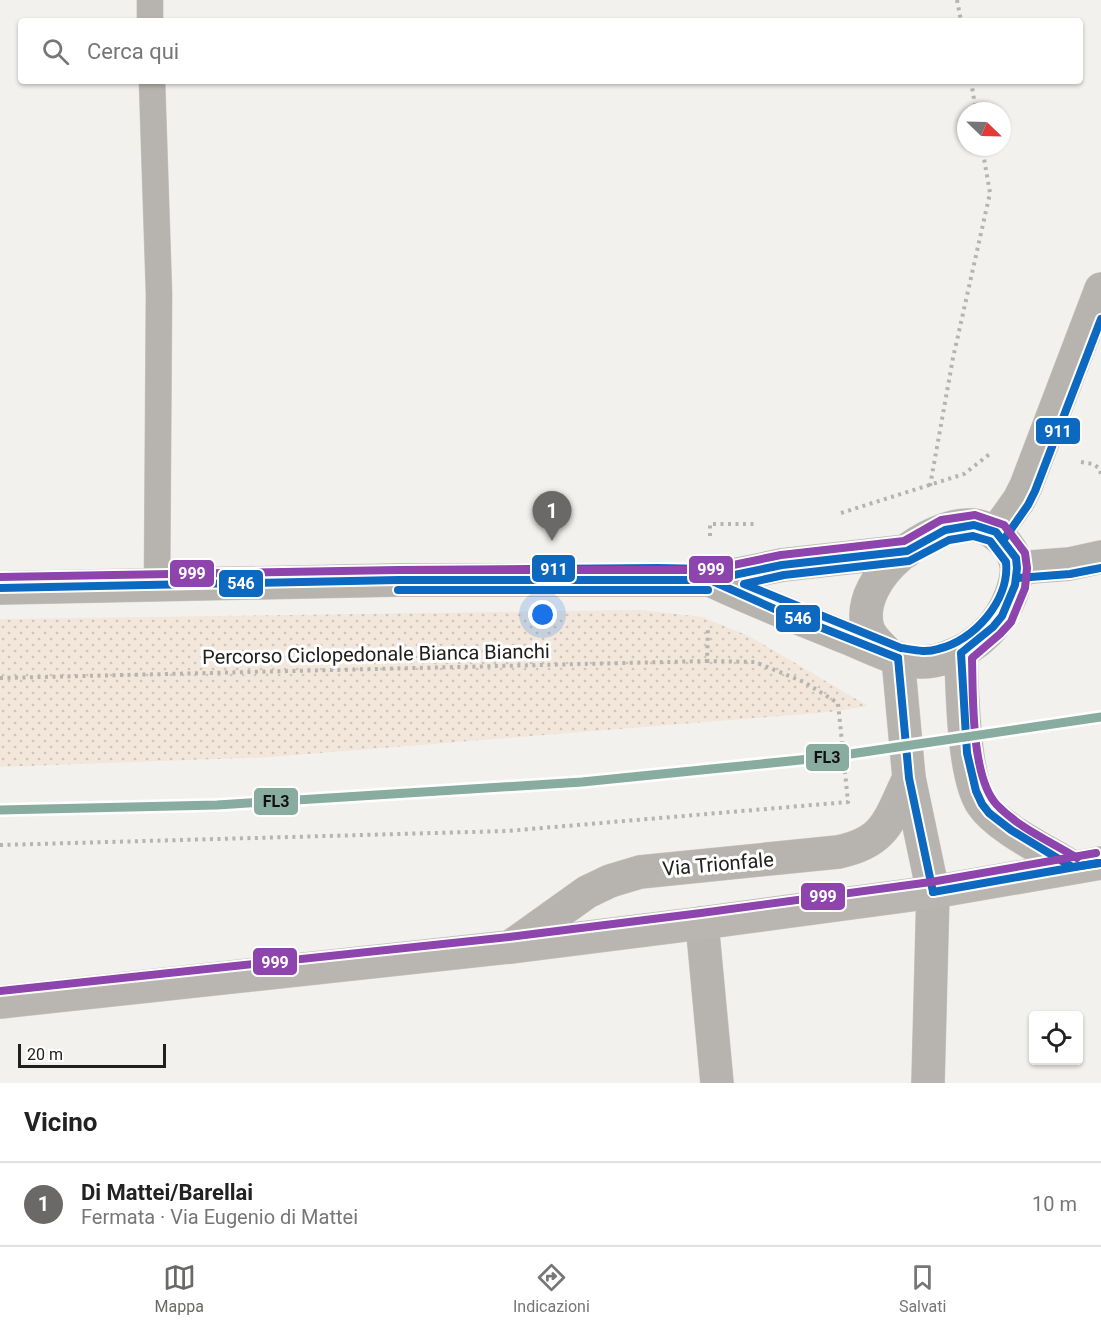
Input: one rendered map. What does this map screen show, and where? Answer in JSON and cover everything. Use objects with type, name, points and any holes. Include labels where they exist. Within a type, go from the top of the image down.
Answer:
[{"type":"main road","name":"Via Trionfale","points":[[0,1002],[702,924],[933,892],[1087,865]]},
{"type":"street","points":[[996,532],[1026,486],[1101,289]]},
{"type":"street","points":[[710,580],[766,606],[893,656],[924,662],[940,660],[961,653],[988,632],[1002,616],[1015,585],[1016,558],[996,532],[974,525],[945,530],[915,545],[883,573],[871,593],[867,606],[867,625],[872,636],[893,656],[909,778],[933,892],[928,1083]]},
{"type":"street","points":[[0,588],[398,580],[710,580],[782,565],[915,545]]},
{"type":"street","points":[[1017,568],[1069,564],[1101,557]]},
{"type":"street","name":"Via Trionfale","points":[[961,653],[963,700],[971,773],[982,804],[1006,826],[1087,865]]},
{"type":"street","name":"Via Trionfale","points":[[510,947],[587,892],[610,881],[640,872],[838,852],[860,847],[879,834],[909,778]]},
{"type":"street","points":[[702,924],[717,1083]]},
{"type":"lane","points":[[150,0],[150,18]]},
{"type":"lane","points":[[152,84],[159,294],[157,585]]},
{"type":"path","points":[[957,0],[960,18]]},
{"type":"path","points":[[972,84],[974,102]]},
{"type":"path","points":[[915,545],[931,483],[953,358],[990,193],[984,156]]},
{"type":"path","points":[[838,513],[964,474],[995,449]]},
{"type":"path","points":[[1078,462],[1093,464],[1099,468],[1101,474]]},
{"type":"path","points":[[710,542],[710,524],[759,524]]},
{"type":"path","points":[[707,661],[708,626]]},
{"type":"path","name":"Percorso Ciclopedonale Bianca Bianchi","points":[[0,678],[707,661],[755,662],[804,682],[837,703],[848,802],[507,831],[0,845]]},
{"type":"shaded area","points":[[640,610],[703,617],[751,637],[868,706],[830,712],[271,757],[0,767],[0,619]]},
{"type":"transit line","name":"911","points":[[1005,538],[1035,491],[1101,319]]},
{"type":"transit line","name":"999","points":[[0,577],[398,570],[709,570],[781,555],[904,541],[941,520],[975,515],[1004,525],[1025,553],[1027,568],[1025,588],[1011,622],[972,658],[973,714],[982,776],[997,805],[1006,813],[1025,828],[1077,858]]},
{"type":"transit line","name":"546","points":[[0,588],[398,580],[710,580],[782,565],[907,551],[945,530],[974,525],[996,532],[1016,558],[1017,568],[1015,585],[1002,616],[993,627],[961,653],[967,753],[976,791],[989,813],[1011,830],[1072,867],[1101,863]]},
{"type":"transit line","name":"911","points":[[973,536],[990,541],[1006,562],[1006,576],[1002,590],[996,604],[976,628],[951,645],[933,650],[920,651],[901,648],[744,584],[784,575],[909,561],[949,540],[973,536]]},
{"type":"transit line","name":"911","points":[[1018,578],[1070,574],[1101,568]]},
{"type":"transit line","name":"911","points":[[398,570],[709,569]]},
{"type":"transit line","name":"546","points":[[698,579],[710,580],[777,610],[898,658]]},
{"type":"transit line","name":"911","points":[[398,590],[708,590]]},
{"type":"transit line","name":"546","points":[[898,658],[909,778],[933,892]]},
{"type":"transit line","name":"FL3","points":[[0,810],[217,805],[582,782],[830,757],[1101,717]]},
{"type":"transit line","name":"999","points":[[0,991],[509,937],[701,913],[931,882],[1096,853]]},
{"type":"transit line","name":"546","points":[[933,892],[1098,863]]},
{"type":"place","name":"Di Mattei/Barellai","points":[[552,541]]}]
